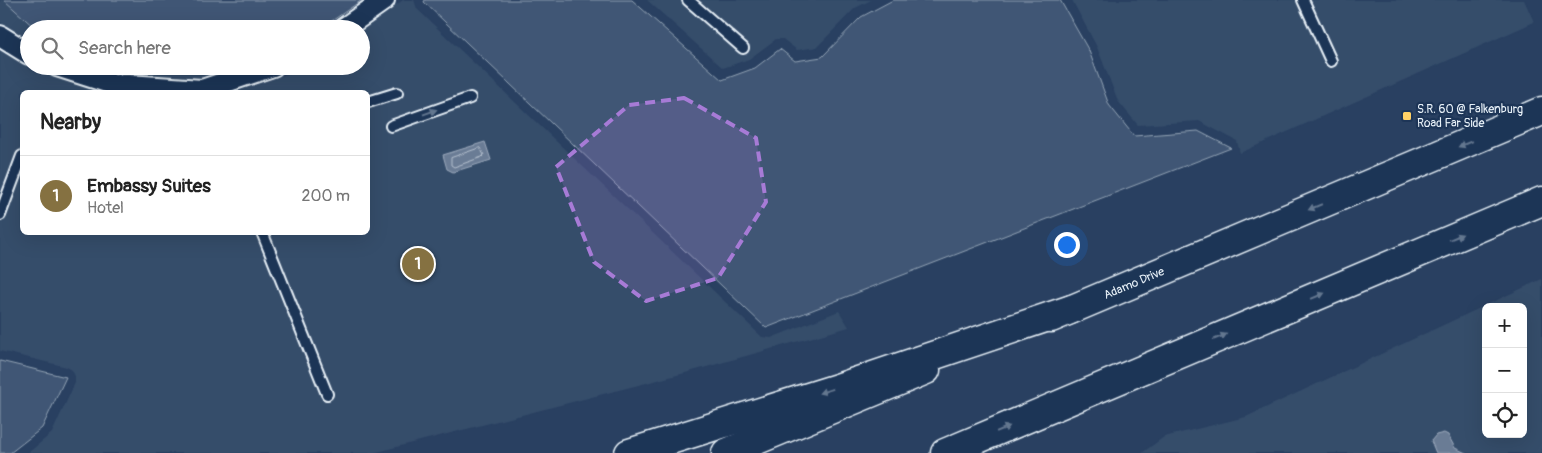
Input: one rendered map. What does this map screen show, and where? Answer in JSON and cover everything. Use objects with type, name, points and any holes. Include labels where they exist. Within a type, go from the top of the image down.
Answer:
[{"type":"main road","name":"Adamo Drive","points":[[726,453],[1542,112]]},
{"type":"main road","points":[[946,453],[1542,201]]},
{"type":"main road","points":[[628,453],[838,388],[1072,309]]},
{"type":"street","points":[[356,20],[384,0]]},
{"type":"street","points":[[0,36],[20,48]]},
{"type":"street","points":[[85,75],[113,84],[190,90]]},
{"type":"street","points":[[206,90],[248,75]]},
{"type":"lane","points":[[688,0],[742,48]]},
{"type":"lane","points":[[1302,0],[1331,61]]},
{"type":"lane","points":[[370,101],[397,93]]},
{"type":"lane","points":[[390,126],[470,98]]},
{"type":"lane","points":[[0,215],[20,161]]},
{"type":"lane","points":[[263,235],[327,394]]},
{"type":"highlighted area","points":[[684,98],[756,138],[766,202],[718,278],[646,301],[594,262],[556,167],[629,105]]},
{"type":"shaded area","points":[[0,0],[4,0],[26,20],[20,20],[20,35],[0,22]]},
{"type":"shaded area","points":[[4,0],[362,0],[333,20],[26,20]]},
{"type":"shaded area","points":[[403,0],[414,0],[417,9],[762,337],[771,338],[839,311],[849,327],[685,373],[373,453],[28,453],[52,433],[75,383],[75,376],[72,370],[67,367],[0,351],[0,49],[20,62],[20,75],[47,75],[96,90],[20,90],[20,235],[370,235],[370,90],[241,90],[285,75],[370,75],[370,24]]},
{"type":"shaded area","points":[[425,0],[632,0],[722,80],[755,68],[780,49],[795,61],[822,57],[861,17],[893,0],[1060,0],[1089,51],[1109,105],[1134,136],[1198,131],[1231,148],[766,328],[424,2]]},
{"type":"shaded area","points":[[647,0],[871,0],[855,8],[817,47],[797,50],[783,39],[776,39],[749,59],[723,68]]},
{"type":"shaded area","points":[[1072,0],[1524,0],[1534,22],[1240,153],[1237,141],[1199,121],[1138,125],[1118,101],[1097,47]]},
{"type":"shaded area","points":[[157,75],[209,75],[200,78]]},
{"type":"shaded area","points":[[1542,279],[1542,453],[1142,453],[1164,437],[1246,417],[1482,307],[1482,438],[1527,438],[1527,303],[1491,303]]},
{"type":"shaded area","points":[[0,361],[66,377],[42,428],[10,453],[0,453]]},
{"type":"water","points":[[485,142],[491,160],[453,172],[447,169],[443,155]]},
{"type":"water","points":[[1444,433],[1448,435],[1455,448],[1466,453],[1436,453],[1431,441],[1436,435]]},
{"type":"place","name":"S.R. 60 @ Falkenburg Road Far Side","points":[[1407,116]]},
{"type":"place","name":"Embassy Suites","points":[[418,264]]}]
